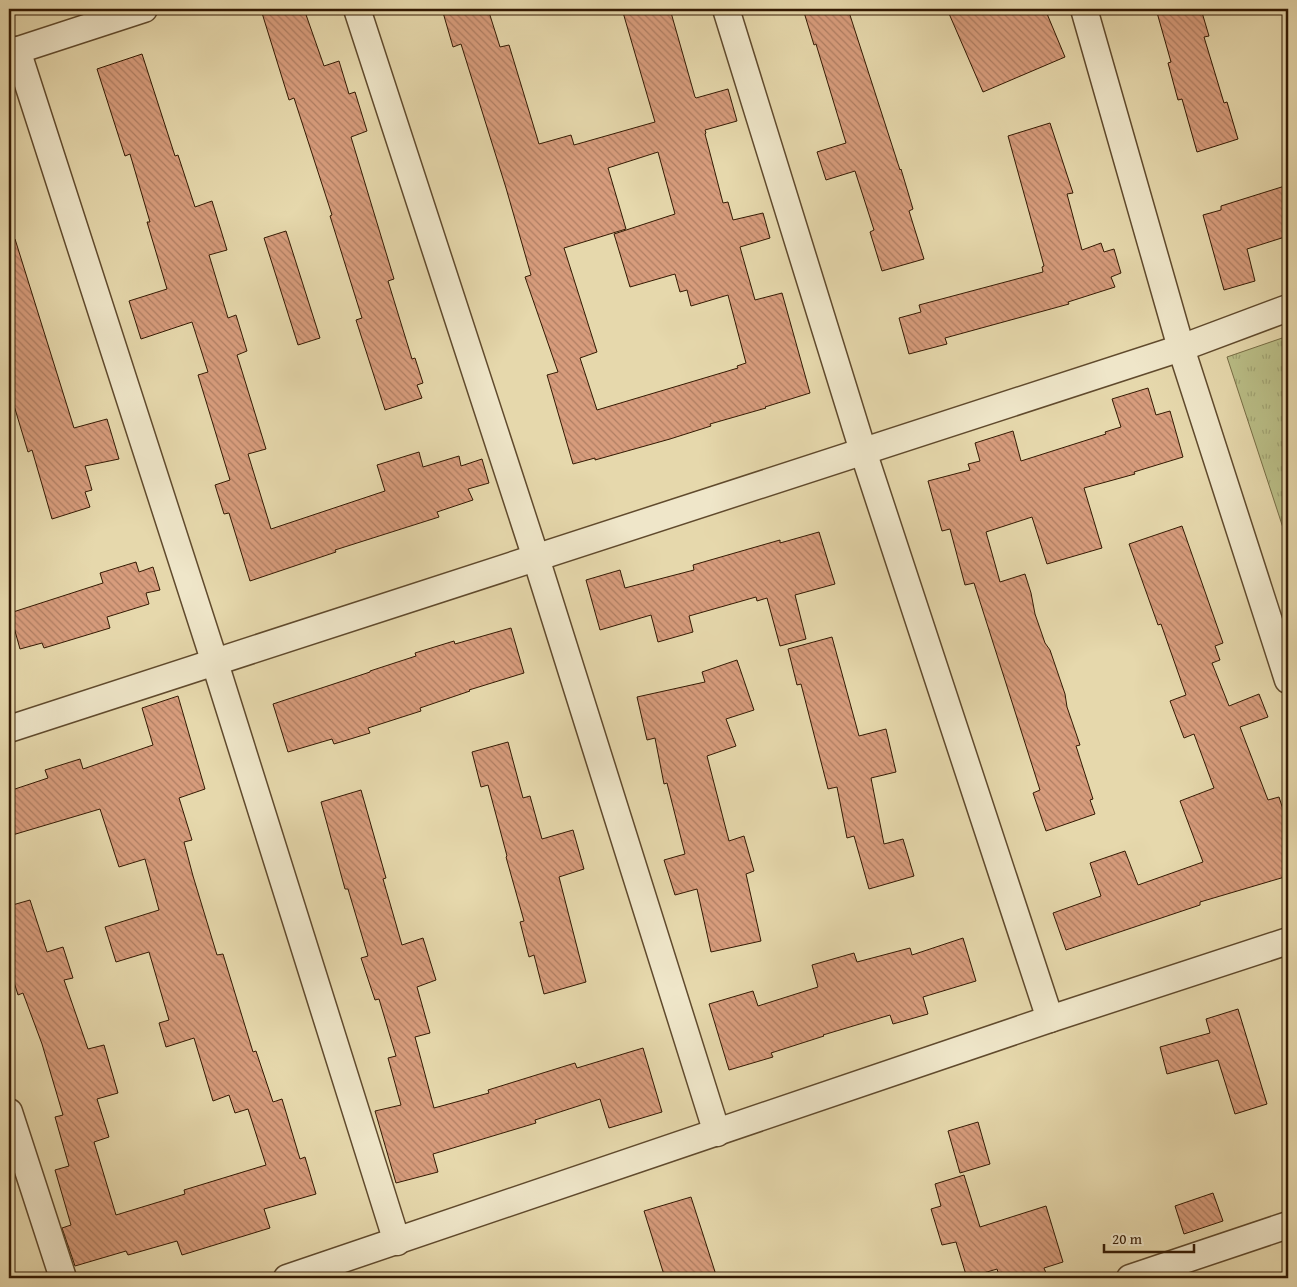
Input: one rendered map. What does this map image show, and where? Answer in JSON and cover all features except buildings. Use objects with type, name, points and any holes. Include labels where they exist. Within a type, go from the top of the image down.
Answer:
[{"type":"street","points":[[144,9],[13,52],[214,663],[397,1242]]},
{"type":"street","points":[[357,9],[536,558],[717,1133]]},
{"type":"street","points":[[726,9],[863,451],[1050,1019]]},
{"type":"street","points":[[1084,9],[1181,348],[1288,680]]},
{"type":"street","points":[[9,729],[1181,348],[1288,308]]},
{"type":"street","points":[[287,1278],[1050,1019],[1288,941]]},
{"type":"street","points":[[9,1112],[63,1278]]},
{"type":"street","points":[[1130,1278],[1288,1225]]},
{"type":"green space","points":[[1288,336],[1288,543],[1227,357]]}]
